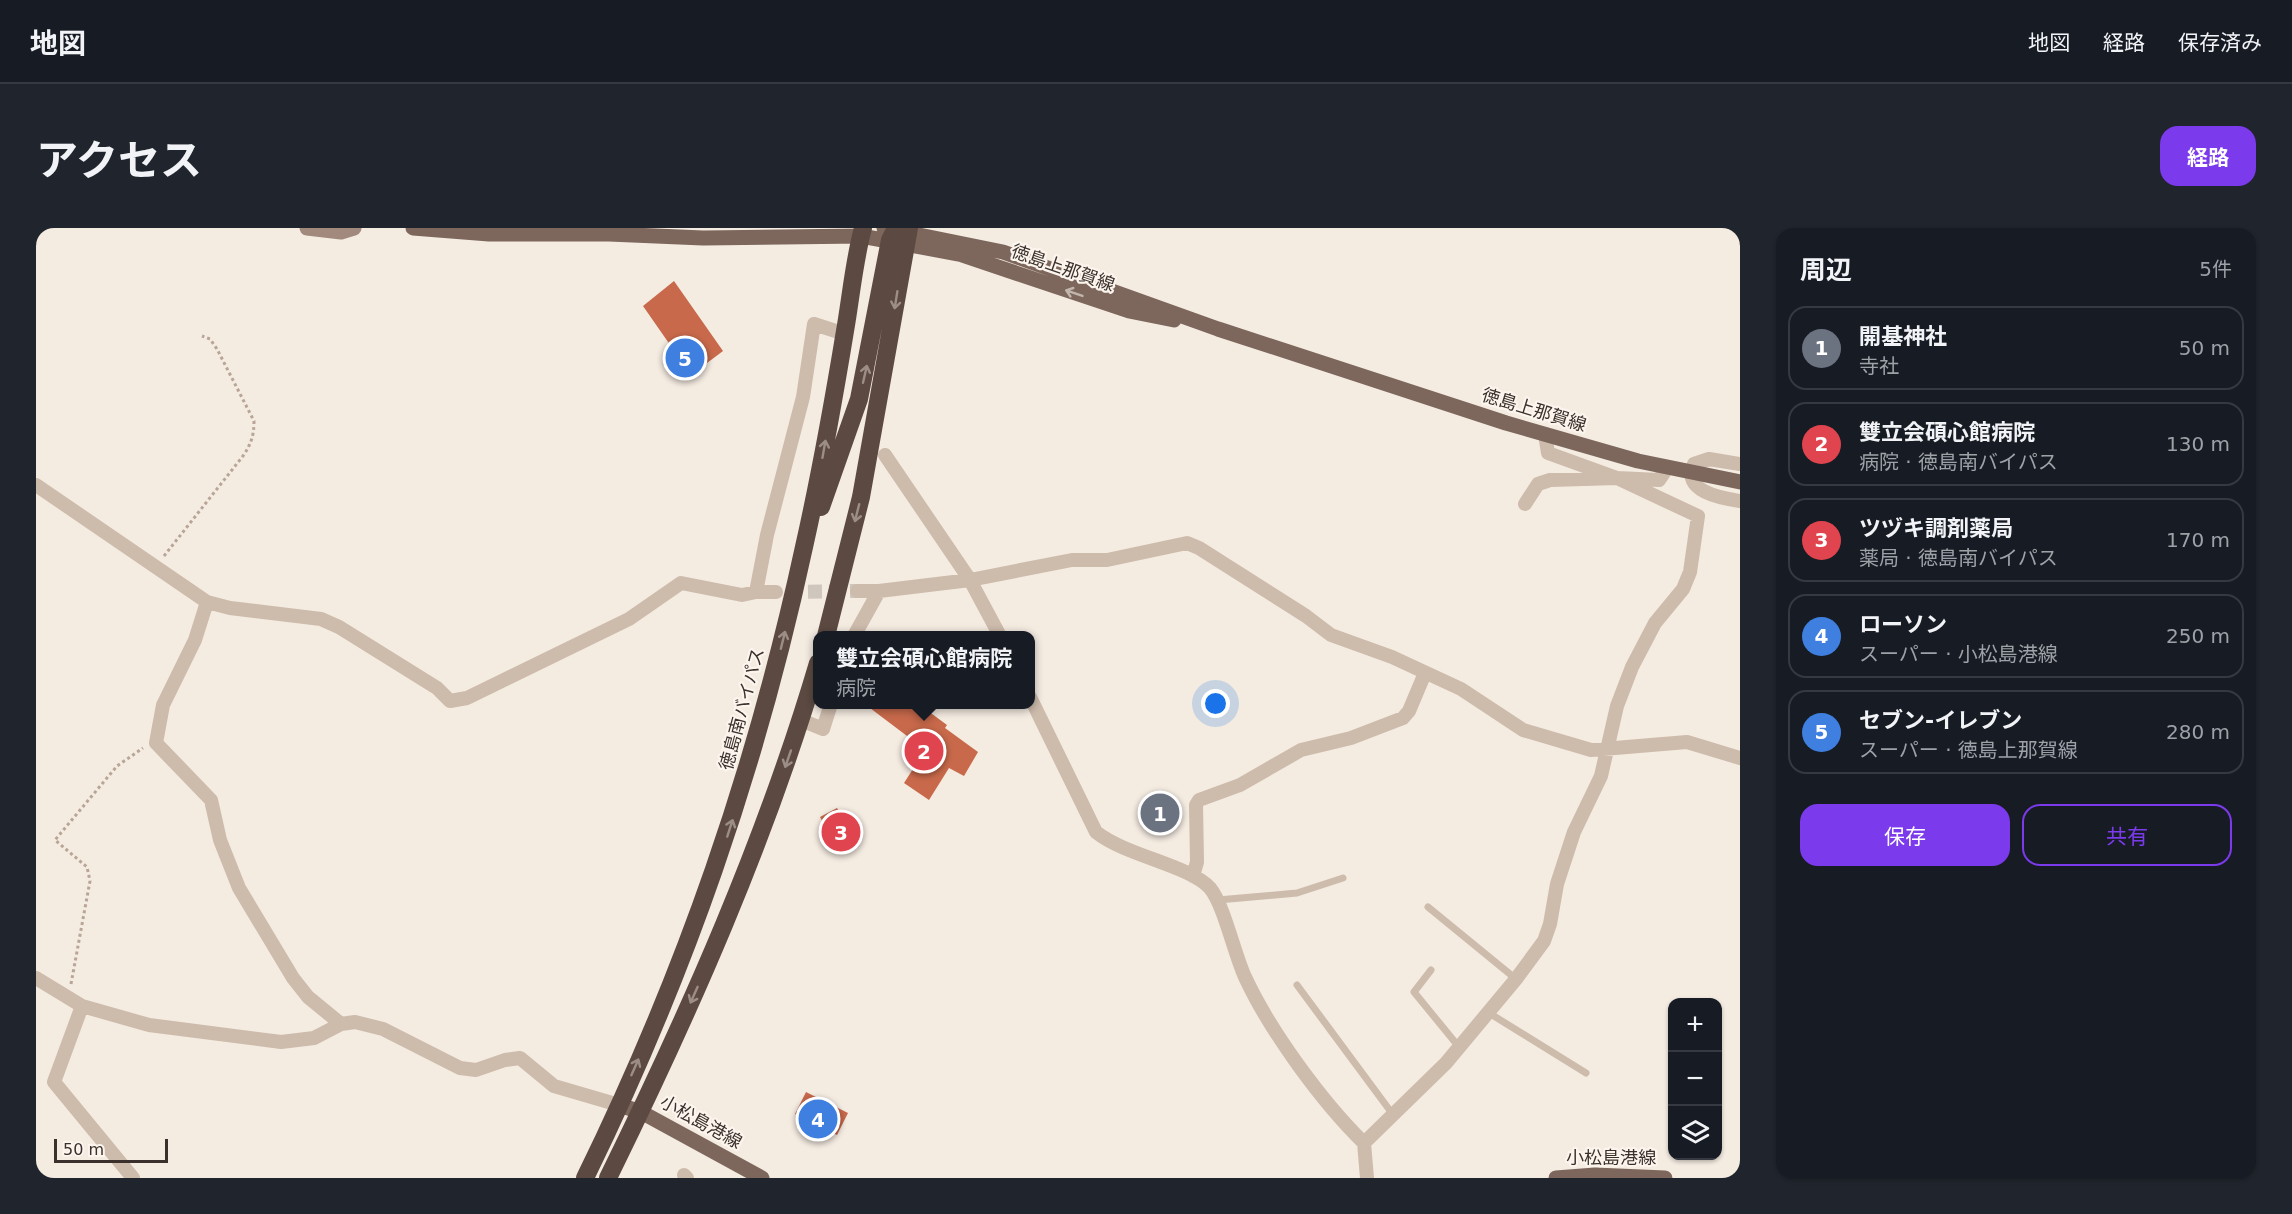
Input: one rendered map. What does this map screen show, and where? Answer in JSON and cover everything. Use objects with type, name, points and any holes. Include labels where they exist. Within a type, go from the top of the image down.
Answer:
[{"type":"highway","name":"徳島南バイパス","points":[[585,1178],[619,1105],[696,924],[766,707],[804,548],[862,232]]},
{"type":"highway","points":[[804,548],[828,492],[859,399],[899,234]]},
{"type":"highway","points":[[826,631],[861,497],[899,234]]},
{"type":"highway","points":[[608,1178],[719,942],[766,824],[813,680]]},
{"type":"main road","points":[[307,228],[341,232],[354,228]]},
{"type":"main road","name":"徳島上那賀線","points":[[413,228],[489,234],[609,234],[704,238],[862,232],[899,234],[1003,252],[1218,329],[1545,434],[1667,468],[1740,482]]},
{"type":"main road","name":"徳島上那賀線","points":[[609,234],[687,228]]},
{"type":"main road","name":"小松島港線","points":[[619,1105],[641,1112],[762,1178]]},
{"type":"main road","name":"小松島港線","points":[[1556,1178],[1595,1174],[1665,1178]]},
{"type":"street","points":[[756,592],[767,535],[803,397],[814,324],[845,334]]},
{"type":"street","points":[[1364,1143],[1394,1116],[1459,1047],[1489,1013],[1544,941],[1550,924],[1557,884],[1574,832],[1592,797],[1608,748],[1617,706],[1632,667],[1655,623],[1683,589],[1690,572],[1698,516],[1617,478],[1548,453],[1545,434]]},
{"type":"street","points":[[885,455],[970,580],[997,631]]},
{"type":"street","points":[[1740,464],[1709,459],[1694,464],[1689,473],[1692,481],[1703,492],[1740,501]]},
{"type":"street","points":[[1525,504],[1538,484],[1550,480],[1617,478],[1659,480],[1667,468]]},
{"type":"street","points":[[36,485],[207,602],[230,608],[321,619],[339,627],[437,688],[450,700],[467,698],[629,619],[681,583],[742,595],[776,592]]},
{"type":"street","points":[[857,591],[879,591],[970,580],[1072,560],[1107,560],[1187,543],[1270,592],[1331,635],[1461,689],[1523,730],[1591,750],[1687,742],[1740,758]]},
{"type":"street","points":[[857,631],[879,591]]},
{"type":"street","points":[[207,602],[195,640],[163,705],[156,743],[211,800],[220,840],[238,888],[293,978],[308,997],[341,1024]]},
{"type":"street","points":[[1193,876],[1197,862],[1196,805],[1199,800],[1240,785],[1301,750],[1351,738],[1403,718],[1409,711],[1425,673]]},
{"type":"street","points":[[1035,707],[1096,832],[1108,842],[1193,876],[1208,887],[1218,900],[1234,954],[1267,1016],[1337,1117],[1364,1143],[1367,1178]]},
{"type":"street","points":[[801,720],[823,729],[830,709]]},
{"type":"street","points":[[36,978],[82,1006],[149,1026],[281,1042],[314,1038],[341,1024],[355,1022],[383,1029],[460,1068],[476,1070],[505,1060],[520,1058],[554,1086],[619,1105]]},
{"type":"street","points":[[82,1006],[54,1082],[133,1178]]},
{"type":"lane","points":[[1218,900],[1297,893],[1343,878]]},
{"type":"lane","points":[[1428,907],[1516,979]]},
{"type":"lane","points":[[1431,970],[1414,992],[1459,1047]]},
{"type":"lane","points":[[1297,985],[1394,1116]]},
{"type":"lane","points":[[1489,1013],[1586,1073]]},
{"type":"path","points":[[155,567],[243,456],[251,444],[254,433],[254,421],[217,349],[210,339],[202,336]]},
{"type":"path","points":[[67,997],[75,973],[90,881],[87,867],[55,840],[117,765],[132,753],[156,743]]},
{"type":"building","points":[[674,281],[723,351],[691,375],[643,306]]},
{"type":"building","points":[[871,709],[925,709],[947,725],[945,728],[978,752],[964,776],[949,768],[929,800],[904,783],[913,769],[907,762],[911,739]]},
{"type":"building","points":[[837,808],[856,841],[842,848],[838,840],[834,842],[820,817]]},
{"type":"building","points":[[806,1092],[848,1113],[837,1135],[795,1114]]},
{"type":"tunnel","points":[[787,592],[857,591]]},
{"type":"place","name":"セブン-イレブン","points":[[685,358]]},
{"type":"place","name":"雙立会碩心館病院","points":[[924,751]]},
{"type":"place","name":"開基神社","points":[[1160,813]]},
{"type":"place","name":"ツヅキ調剤薬局","points":[[841,832]]},
{"type":"place","name":"ローソン","points":[[818,1119]]}]
